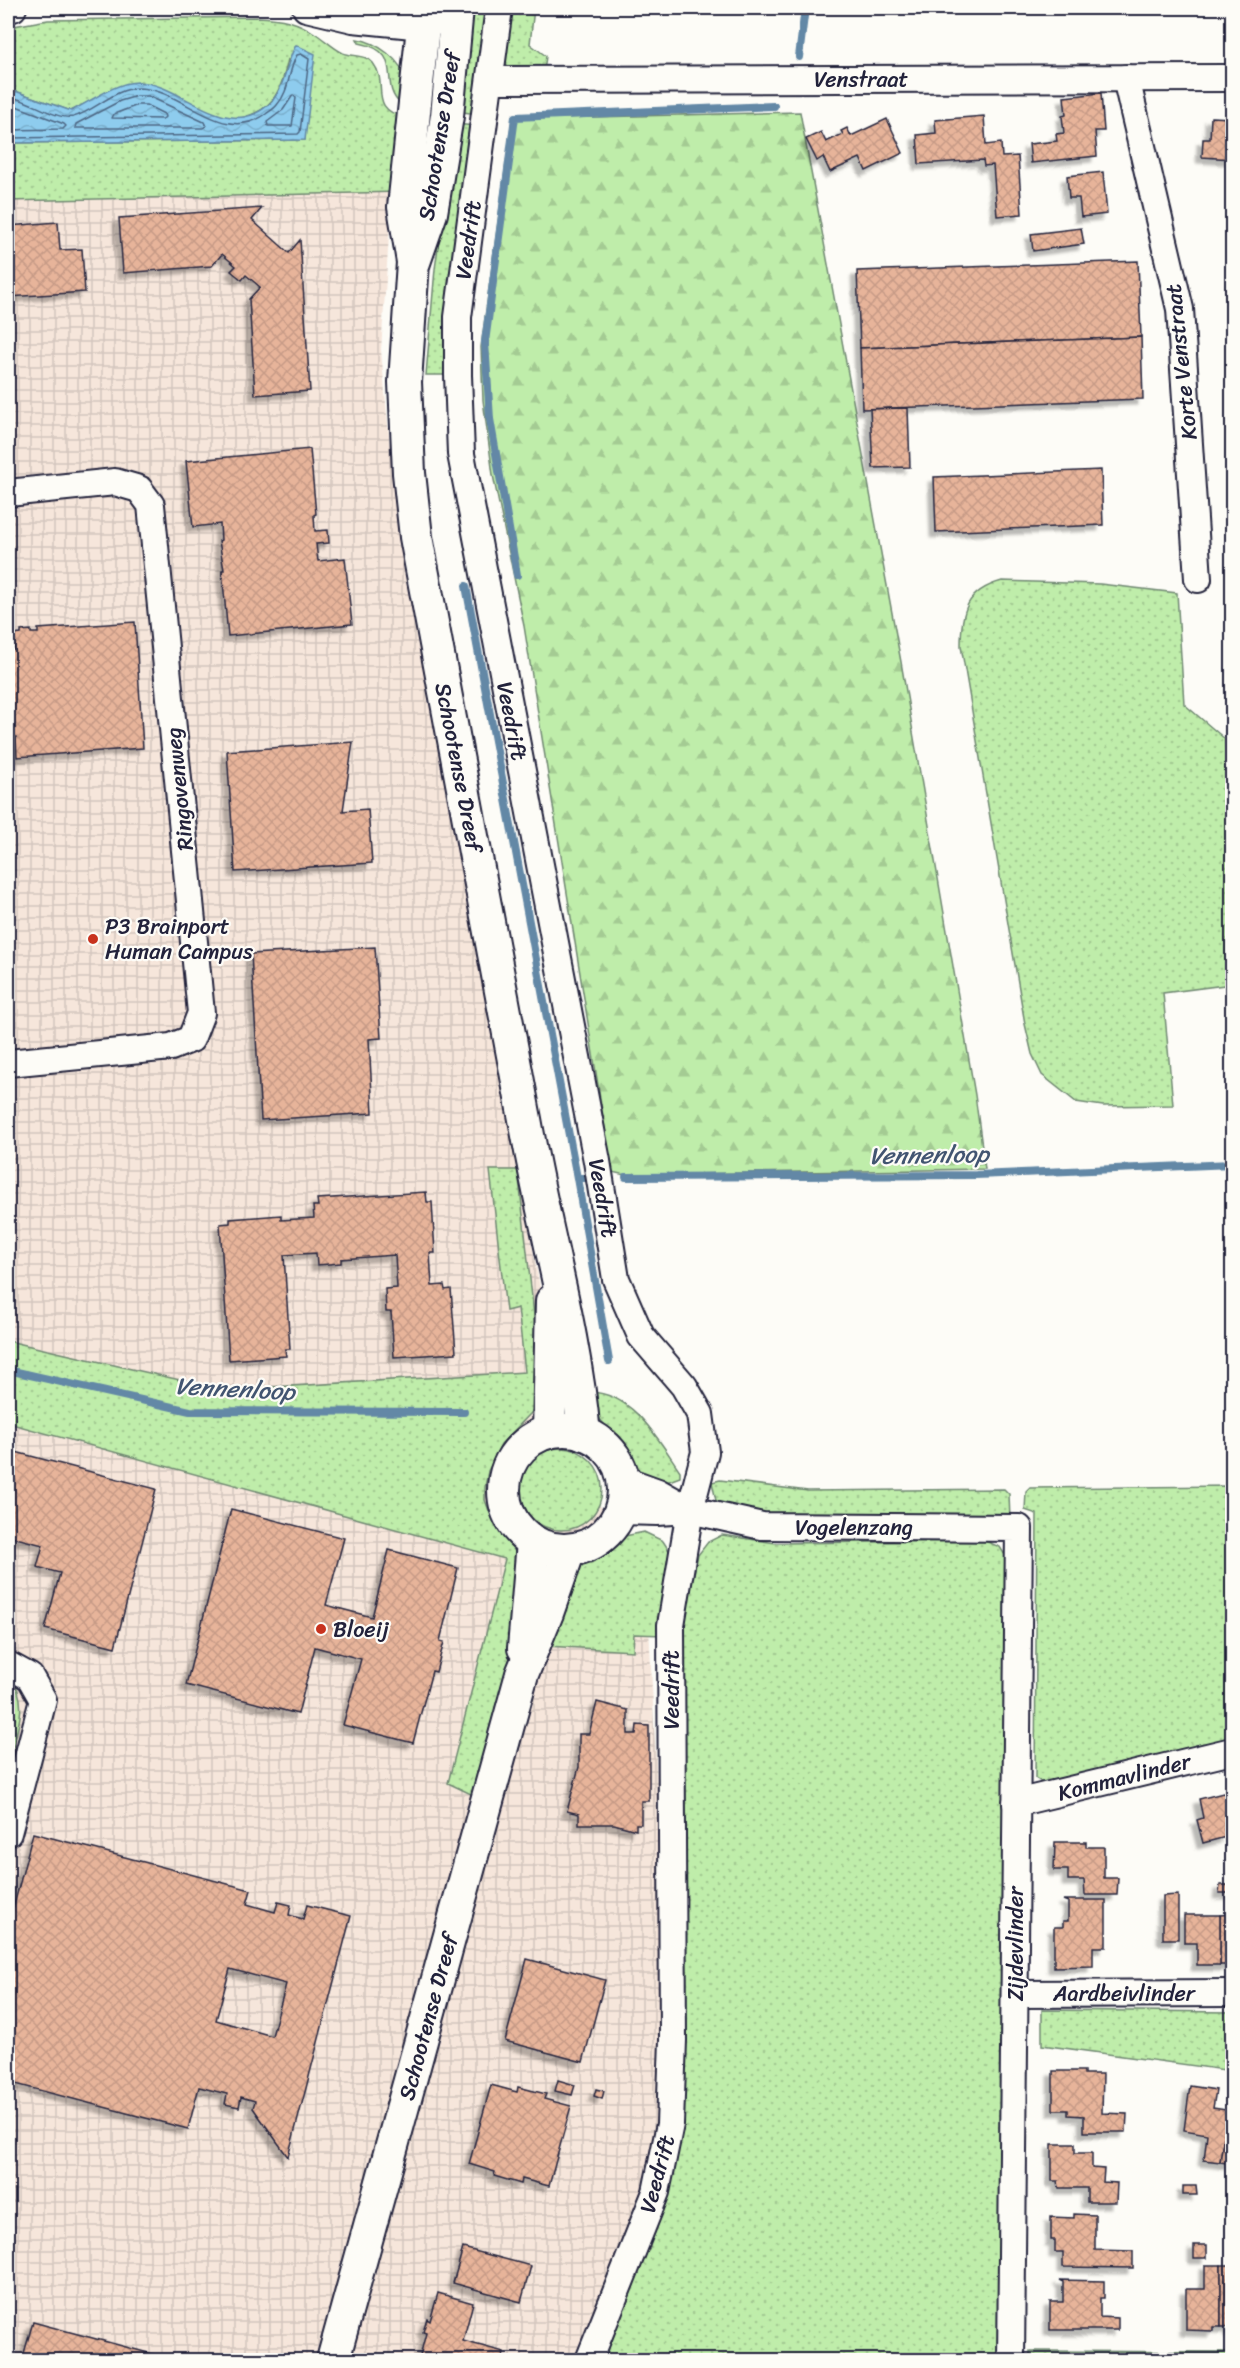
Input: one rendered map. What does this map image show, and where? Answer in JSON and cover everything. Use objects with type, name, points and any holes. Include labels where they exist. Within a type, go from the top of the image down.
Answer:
[{"type":"street","points":[[8,9],[13,8]]},
{"type":"street","points":[[306,8],[353,19],[442,13]]},
{"type":"street","name":"Veedrift","points":[[499,8],[458,317],[461,454],[597,1161],[616,1279],[640,1335],[684,1386],[700,1414],[705,1452],[690,1510],[671,1624],[672,2040],[670,2124],[656,2192],[589,2361]]},
{"type":"street","name":"Schootense Dreef","points":[[442,13],[447,116],[431,213],[413,262],[405,382],[409,473],[416,537],[555,1268],[569,1322],[584,1434]]},
{"type":"street","name":"Korte Venstraat","points":[[1125,78],[1180,309],[1198,579]]},
{"type":"street","name":"Venstraat","points":[[490,80],[1233,78]]},
{"type":"street","name":"Ringovenweg","points":[[8,494],[115,482],[139,489],[151,505],[201,1013],[191,1039],[171,1047],[8,1064]]},
{"type":"street","name":"Schootense Dreef","points":[[549,1432],[550,1325],[555,1268]]},
{"type":"street","points":[[567,1430],[584,1434],[602,1444],[615,1460],[622,1479],[623,1495],[620,1511],[612,1526],[600,1538],[585,1546],[569,1550],[550,1549],[532,1542],[515,1526],[505,1504],[504,1481],[512,1459],[528,1442],[549,1432],[567,1430]]},
{"type":"street","name":"Vogelenzang","points":[[622,1479],[658,1492],[690,1510]]},
{"type":"street","name":"Vogelenzang","points":[[620,1511],[690,1510],[762,1526],[1019,1528]]},
{"type":"street","name":"Zijdevlinder","points":[[1011,2361],[1019,1528]]},
{"type":"street","name":"Schootense Dreef","points":[[522,1674],[532,1542]]},
{"type":"street","name":"Schootense Dreef","points":[[333,2361],[522,1674],[569,1550]]},
{"type":"street","points":[[8,1665],[30,1677],[43,1700],[8,1833]]},
{"type":"street","name":"Kommavlinder","points":[[1016,1803],[1233,1751]]},
{"type":"street","name":"Aardbeivlinder","points":[[1015,1994],[1233,1993]]},
{"type":"shaded area","points":[[395,151],[381,350],[399,542],[577,1483],[645,1551],[669,2012],[655,2177],[578,2360],[8,2360],[8,165]]},
{"type":"green space","points":[[469,8],[491,8],[477,114],[456,111]]},
{"type":"green space","points":[[508,8],[534,8],[530,44],[546,56],[544,71],[512,70],[504,62]]},
{"type":"green space","points":[[258,17],[295,23],[343,53],[367,58],[373,63],[380,79],[382,102],[394,114],[406,118],[399,192],[8,201],[8,143],[305,140],[288,59],[282,82],[273,100],[258,112],[248,116],[235,119],[115,88],[71,111],[18,92],[8,91],[8,27],[48,20]]},
{"type":"green space","points":[[357,39],[380,48],[399,65],[405,80],[401,104],[391,88],[387,61],[374,47],[359,43]]},
{"type":"green space","points":[[800,112],[901,662],[975,1095],[985,1169],[625,1175],[612,1172],[524,626],[493,475],[483,400],[481,347],[512,119]]},
{"type":"green space","points":[[455,124],[475,126],[450,375],[426,375],[435,269]]},
{"type":"green space","points":[[1002,581],[1100,584],[1177,593],[1184,704],[1225,739],[1232,854],[1232,984],[1163,993],[1173,1105],[1103,1106],[1076,1102],[1042,1075],[1032,1054],[961,646],[962,622],[968,604],[980,590]]},
{"type":"green space","points":[[490,1170],[518,1170],[541,1379],[538,1400],[531,1413],[501,1444],[488,1471],[485,1487],[485,1500],[494,1524],[517,1554],[512,1651],[475,1796],[448,1783],[505,1559],[8,1423],[8,1341],[224,1390],[525,1372],[518,1308],[506,1311]]},
{"type":"green space","points":[[590,1392],[605,1394],[632,1409],[663,1445],[680,1471],[680,1477],[664,1483],[641,1477],[620,1443],[593,1411]]},
{"type":"green space","points":[[553,1448],[569,1448],[584,1455],[595,1466],[602,1481],[599,1505],[590,1518],[569,1530],[553,1530],[538,1523],[527,1512],[520,1497],[520,1481],[527,1466],[538,1455]]},
{"type":"green space","points":[[720,1480],[808,1491],[1004,1489],[1009,1494],[1010,1520],[765,1522],[723,1508],[716,1501],[712,1482]]},
{"type":"green space","points":[[1232,1486],[1232,1740],[1046,1785],[1035,1778],[1037,1514],[1025,1510],[1026,1492],[1030,1488]]},
{"type":"green space","points":[[644,1532],[663,1541],[670,1552],[663,1635],[634,1634],[633,1651],[546,1646],[580,1563],[625,1536]]},
{"type":"green space","points":[[722,1535],[776,1543],[985,1541],[1000,1547],[1008,1560],[1001,2360],[601,2360],[664,2204],[684,1620],[698,1555],[708,1542]]},
{"type":"green space","points":[[8,1673],[15,1684],[21,1706],[18,1729],[8,1765]]},
{"type":"green space","points":[[1042,2010],[1232,2012],[1232,2071],[1042,2045]]},
{"type":"green space","points":[[1030,2351],[1232,2352],[1232,2360],[1030,2360]]},
{"type":"water","points":[[296,45],[315,54],[305,140],[8,143],[8,91],[18,92],[71,111],[121,85],[138,82],[154,85],[217,113],[232,117],[248,116],[263,109],[272,101],[281,87]]},
{"type":"building","points":[[1101,93],[1104,131],[1095,131],[1097,156],[1031,163],[1029,144],[1057,141],[1056,134],[1064,133],[1062,116],[1066,115],[1064,97]]},
{"type":"building","points":[[984,116],[986,145],[1001,143],[1002,157],[1018,156],[1022,214],[997,216],[993,165],[984,166],[983,160],[919,164],[917,135],[936,133],[935,120]]},
{"type":"building","points":[[1211,117],[1232,118],[1232,159],[1202,157],[1203,139],[1210,139]]},
{"type":"building","points":[[887,119],[903,153],[866,171],[860,158],[830,172],[823,157],[817,161],[806,139],[821,132],[826,142],[843,134],[841,131],[847,128],[851,136]]},
{"type":"building","points":[[1103,172],[1107,214],[1081,217],[1079,198],[1069,198],[1067,176]]},
{"type":"building","points":[[262,208],[252,220],[289,253],[300,240],[310,391],[255,395],[249,299],[260,287],[246,275],[242,280],[231,271],[236,266],[222,254],[212,266],[123,273],[119,218]]},
{"type":"building","points":[[58,222],[60,250],[82,249],[85,292],[8,297],[8,226]]},
{"type":"building","points":[[1081,228],[1084,244],[1033,251],[1031,234]]},
{"type":"building","points":[[1138,261],[1141,337],[860,348],[857,271]]},
{"type":"building","points":[[1141,337],[1143,399],[862,409],[860,348]]},
{"type":"building","points":[[908,408],[910,467],[873,468],[870,409]]},
{"type":"building","points":[[310,449],[316,514],[314,515],[315,531],[328,530],[329,543],[316,544],[318,561],[345,558],[352,624],[228,636],[222,570],[224,570],[219,541],[221,540],[220,524],[193,527],[186,461]]},
{"type":"building","points":[[1101,470],[1103,525],[936,532],[934,477]]},
{"type":"building","points":[[135,622],[143,748],[17,757],[16,737],[10,737],[8,650],[14,650],[13,635],[31,630],[31,633],[38,633],[38,629]]},
{"type":"building","points":[[353,742],[343,811],[368,809],[372,863],[235,872],[227,751]]},
{"type":"building","points":[[375,947],[381,1038],[369,1039],[373,1113],[261,1120],[251,954]]},
{"type":"building","points":[[426,1192],[427,1202],[432,1202],[435,1253],[430,1253],[432,1286],[444,1285],[445,1290],[451,1289],[456,1353],[394,1357],[391,1312],[386,1312],[385,1289],[397,1288],[395,1255],[341,1259],[341,1263],[317,1265],[316,1253],[284,1255],[290,1349],[285,1349],[286,1356],[229,1360],[220,1224],[230,1223],[230,1219],[281,1215],[281,1220],[314,1218],[313,1206],[318,1206],[317,1199]]},
{"type":"building","points":[[8,1450],[156,1489],[115,1647],[45,1629],[60,1573],[37,1567],[43,1545],[8,1536]]},
{"type":"building","name":"Bloeij","points":[[231,1509],[344,1538],[326,1605],[372,1617],[389,1550],[458,1568],[440,1641],[444,1642],[436,1672],[432,1671],[413,1743],[343,1725],[361,1659],[315,1647],[298,1714],[186,1685]]},
{"type":"building","points":[[597,1702],[628,1710],[628,1734],[636,1734],[637,1725],[649,1726],[649,1801],[641,1801],[641,1824],[636,1824],[636,1830],[614,1824],[579,1824],[579,1814],[567,1811],[579,1767],[579,1734],[589,1734]]},
{"type":"building","points":[[1223,1793],[1226,1795],[1232,1793],[1232,1827],[1224,1829],[1226,1837],[1203,1843],[1197,1820],[1203,1818],[1199,1799]]},
{"type":"building","points":[[33,1833],[251,1890],[247,1904],[275,1912],[278,1902],[291,1905],[289,1915],[303,1919],[307,1905],[351,1916],[288,2157],[253,2108],[255,2101],[241,2097],[239,2107],[225,2104],[227,2094],[199,2087],[188,2129],[8,2082],[8,1928]],"holes":[[[230,1969],[286,1984],[272,2036],[216,2020]]]},
{"type":"building","points":[[1055,1842],[1086,1842],[1086,1847],[1104,1847],[1104,1878],[1118,1878],[1117,1895],[1085,1895],[1084,1880],[1068,1880],[1068,1870],[1054,1870]]},
{"type":"building","points":[[1220,1885],[1232,1885],[1232,1893],[1219,1893]]},
{"type":"building","points":[[1178,1895],[1178,1939],[1163,1939],[1163,1896]]},
{"type":"building","points":[[1063,1900],[1106,1900],[1106,1947],[1093,1947],[1093,1966],[1054,1967],[1054,1927],[1063,1927],[1063,1921],[1068,1921],[1068,1902]]},
{"type":"building","points":[[1232,1914],[1232,1965],[1220,1965],[1220,1915]]},
{"type":"building","points":[[1184,1915],[1220,1915],[1220,1965],[1197,1965],[1197,1943],[1184,1943]]},
{"type":"building","points":[[527,1959],[605,1980],[583,2062],[505,2041]]},
{"type":"building","points":[[1053,2071],[1084,2071],[1084,2074],[1103,2074],[1102,2113],[1127,2114],[1126,2132],[1084,2132],[1084,2116],[1068,2115],[1068,2110],[1053,2110]]},
{"type":"building","points":[[558,2080],[575,2085],[572,2095],[555,2091]]},
{"type":"building","points":[[491,2085],[517,2092],[518,2087],[546,2094],[544,2099],[571,2106],[549,2186],[522,2179],[521,2184],[494,2176],[495,2172],[469,2164]]},
{"type":"building","points":[[1190,2086],[1216,2090],[1213,2108],[1226,2110],[1228,2106],[1220,2162],[1204,2160],[1207,2134],[1184,2130]]},
{"type":"building","points":[[596,2089],[604,2091],[602,2099],[594,2096]]},
{"type":"building","points":[[1228,2106],[1228,2110],[1232,2111],[1232,2164],[1220,2162]]},
{"type":"building","points":[[1052,2144],[1075,2144],[1075,2153],[1092,2153],[1092,2168],[1104,2169],[1103,2182],[1117,2183],[1116,2202],[1087,2202],[1087,2188],[1059,2188],[1058,2181],[1052,2181]]},
{"type":"building","points":[[1183,2186],[1196,2186],[1197,2195],[1183,2195]]},
{"type":"building","points":[[1074,2214],[1095,2215],[1095,2250],[1133,2251],[1133,2268],[1063,2267],[1063,2252],[1055,2252],[1055,2240],[1051,2240],[1051,2217],[1074,2218]]},
{"type":"building","points":[[1194,2245],[1207,2245],[1207,2258],[1194,2258]]},
{"type":"building","points":[[463,2248],[531,2266],[521,2302],[453,2283]]},
{"type":"building","points":[[1205,2265],[1221,2265],[1221,2327],[1213,2327],[1213,2331],[1186,2330],[1186,2289],[1205,2289]]},
{"type":"building","points":[[1221,2265],[1232,2265],[1232,2331],[1230,2327],[1221,2327]]},
{"type":"building","points":[[1059,2280],[1104,2281],[1104,2298],[1100,2298],[1100,2317],[1118,2318],[1118,2330],[1050,2330],[1050,2302],[1063,2302],[1063,2282]]},
{"type":"building","points":[[438,2293],[473,2303],[463,2341],[504,2352],[502,2360],[419,2360],[426,2333],[423,2332],[427,2319],[430,2321]]},
{"type":"building","points":[[33,2322],[152,2354],[172,2360],[22,2360]]},
{"type":"waterway","points":[[799,57],[805,8]]},
{"type":"waterway","points":[[517,575],[490,419],[485,342],[515,117],[774,106]]},
{"type":"waterway","points":[[466,586],[577,1178]]},
{"type":"waterway","name":"Vennenloop","points":[[626,1177],[976,1175],[1232,1164]]},
{"type":"waterway","name":"Vennenloop","points":[[587,1178],[577,1178],[609,1361]]},
{"type":"waterway","name":"Vennenloop","points":[[8,1370],[190,1411],[464,1412]]},
{"type":"place","name":"P3 Brainport Human Campus","points":[[93,939]]},
{"type":"place","name":"Bloeij","points":[[321,1629]]}]
